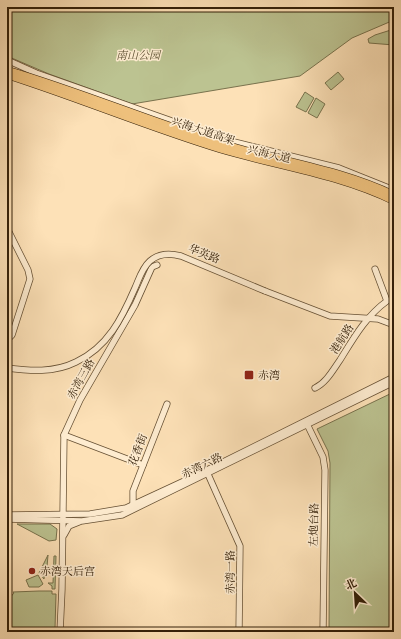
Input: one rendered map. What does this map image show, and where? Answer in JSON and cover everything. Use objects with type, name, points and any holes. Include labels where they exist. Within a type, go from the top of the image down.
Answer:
[{"type":"main road","name":"兴海大道高架","points":[[7,69],[186,132],[238,148],[326,170],[365,182],[394,195]]},
{"type":"main road","name":"兴海大道高架","points":[[7,75],[206,144],[326,175],[362,187],[394,202]]},
{"type":"street","name":"兴海大道","points":[[7,60],[36,73],[226,140],[339,168],[394,190]]},
{"type":"street","name":"兴海大道","points":[[7,69],[57,92],[223,154],[336,181],[394,202]]},
{"type":"street","points":[[7,228],[28,270],[30,279],[12,335],[7,340]]},
{"type":"street","name":"华英路","points":[[7,368],[40,370],[53,369],[75,363],[94,352],[111,334],[119,321],[146,265],[160,255],[170,254],[181,256],[330,316],[378,319],[394,326]]},
{"type":"street","name":"赤湾三路","points":[[61,595],[64,435],[80,400],[135,305],[152,267],[157,265]]},
{"type":"street","name":"港航路","points":[[316,388],[320,386],[332,372],[368,318],[387,301],[375,269]]},
{"type":"street","name":"赤湾六路","points":[[307,424],[394,377]]},
{"type":"street","name":"赤湾六路","points":[[7,515],[82,520],[122,515],[207,472],[394,382]]},
{"type":"street","name":"花香街","points":[[133,504],[133,491],[166,404]]},
{"type":"street","name":"左炮台路","points":[[307,424],[323,457],[325,470],[323,632]]},
{"type":"street","points":[[64,435],[143,465]]},
{"type":"street","name":"赤湾六路","points":[[7,519],[62,518],[105,512],[133,504],[207,472]]},
{"type":"street","name":"赤湾一路","points":[[207,472],[240,546],[239,632]]},
{"type":"street","name":"赤湾三路","points":[[61,595],[62,518]]},
{"type":"street","points":[[62,540],[69,526],[82,520]]},
{"type":"street","points":[[60,632],[61,595]]},
{"type":"green space","name":"南山公园","points":[[7,7],[394,7],[394,20],[352,38],[300,76],[132,104],[49,74],[7,56]]},
{"type":"green space","points":[[394,29],[394,45],[369,43],[368,39],[375,35]]},
{"type":"green space","points":[[338,72],[344,79],[331,90],[325,83]]},
{"type":"green space","points":[[305,92],[314,98],[306,112],[296,107]]},
{"type":"green space","points":[[316,98],[325,104],[317,118],[308,113]]},
{"type":"green space","points":[[394,392],[394,632],[329,632],[330,463],[328,451],[317,429]]},
{"type":"green space","points":[[17,524],[50,524],[57,529],[56,540],[49,541]]},
{"type":"green space","points":[[48,555],[47,567],[45,567],[44,579],[39,573]]},
{"type":"green space","points":[[54,556],[56,556],[55,589],[52,589],[52,586],[48,583],[53,583]]},
{"type":"green space","points":[[38,575],[43,584],[39,587],[29,587],[26,580]]},
{"type":"green space","points":[[52,591],[52,594],[56,594],[55,628],[52,630],[7,629],[7,601],[14,593],[13,592]]},
{"type":"place","name":"赤湾","points":[[249,375]]},
{"type":"place","name":"赤湾天后宫","points":[[32,571]]}]
